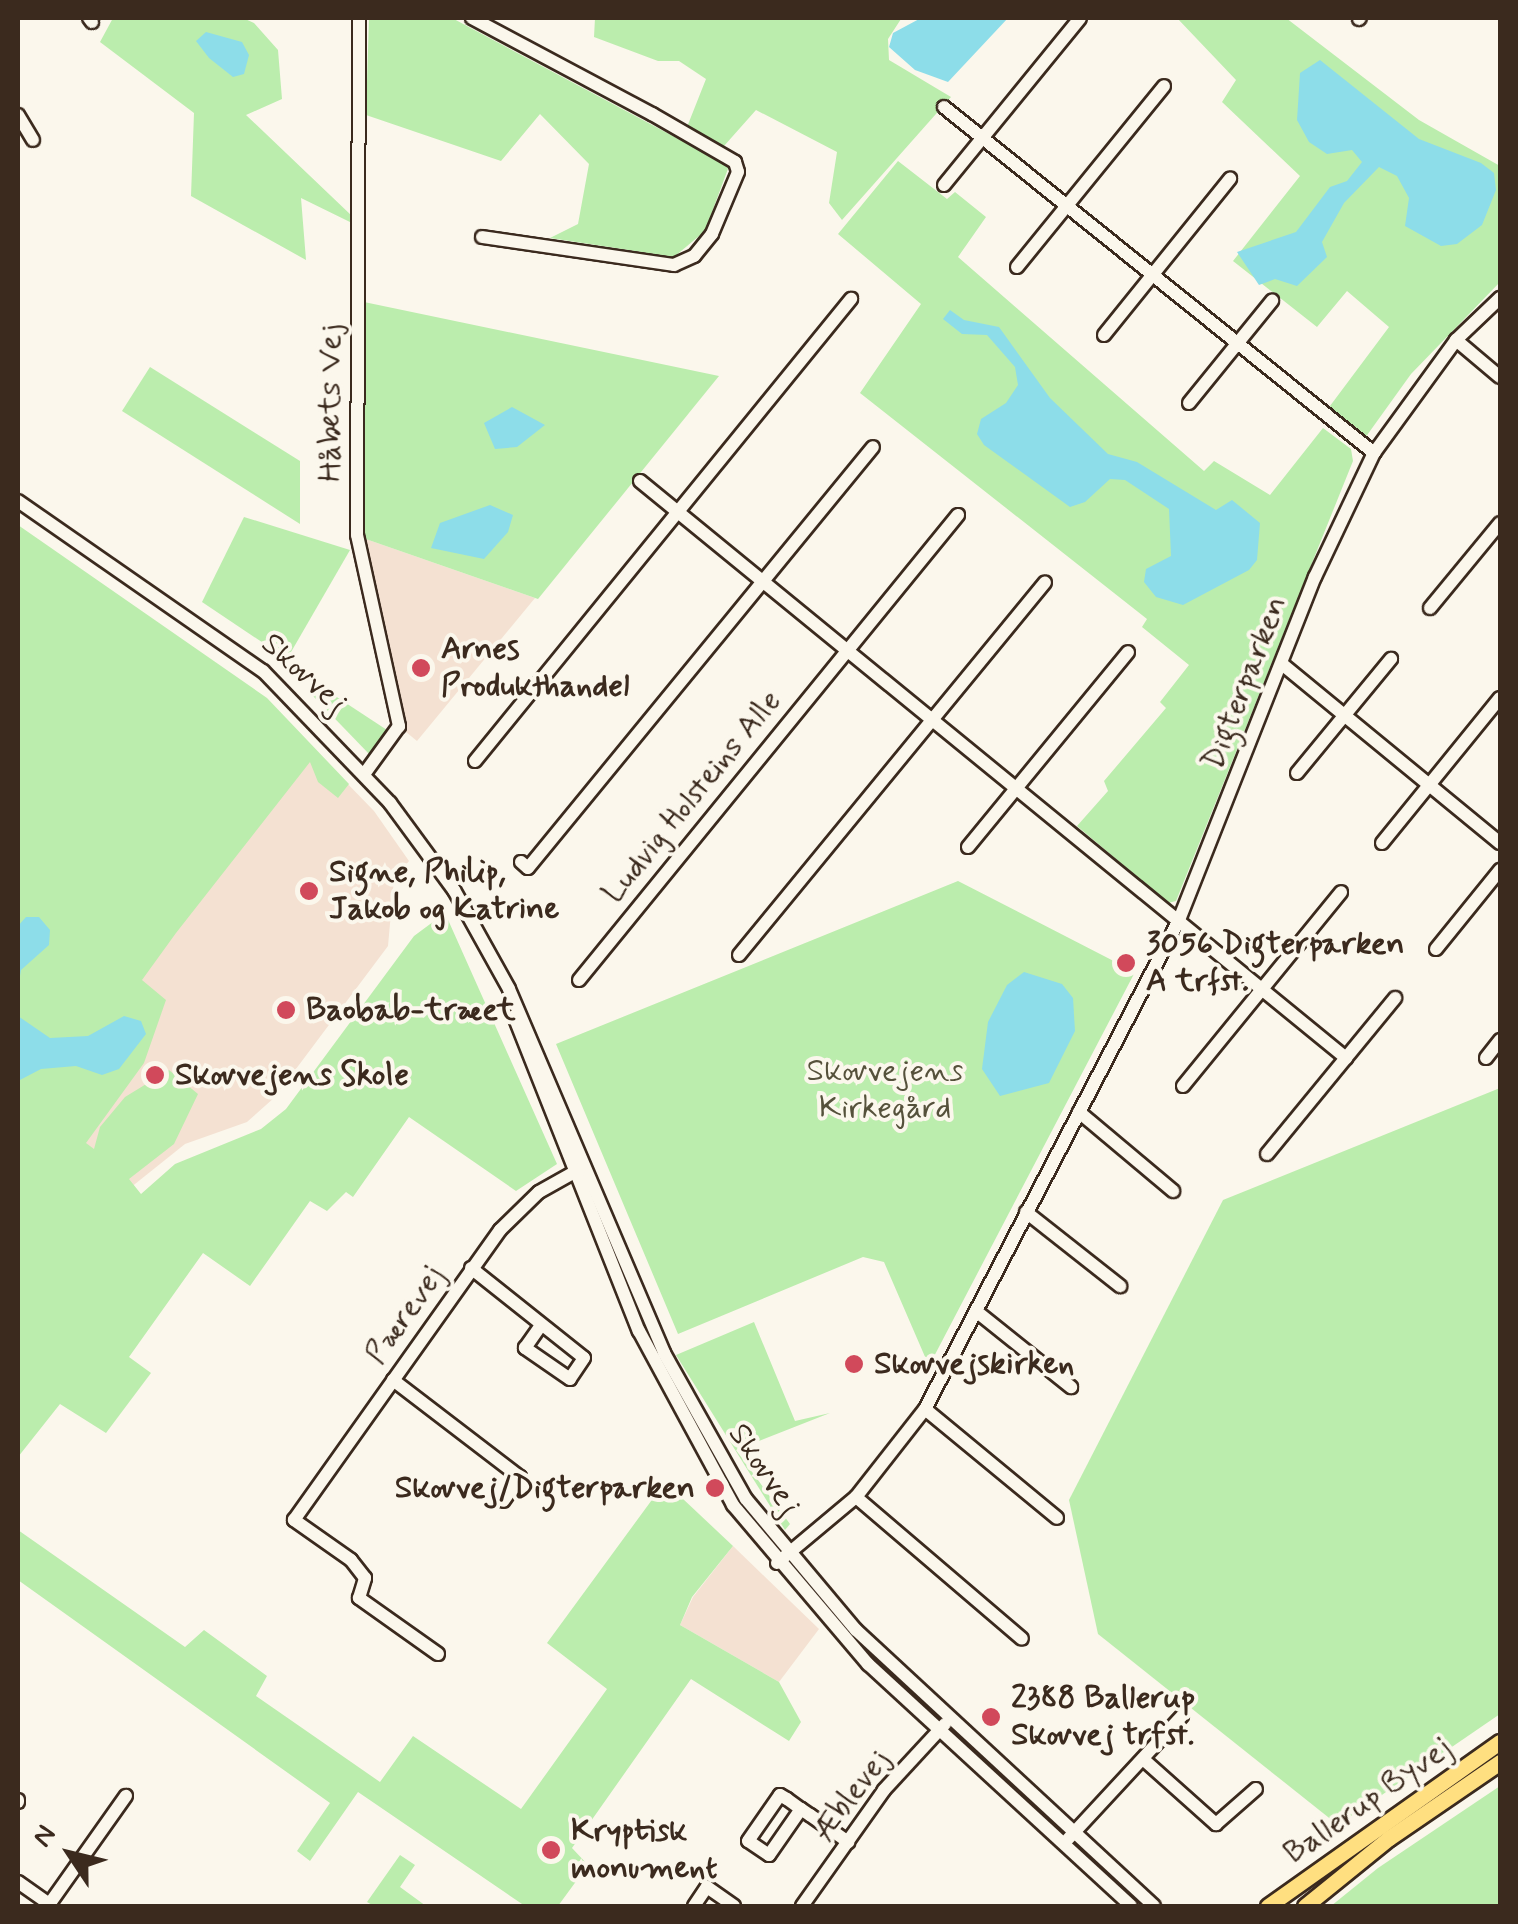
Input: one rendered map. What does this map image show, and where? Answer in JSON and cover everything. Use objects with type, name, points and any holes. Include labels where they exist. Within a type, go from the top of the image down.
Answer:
[{"type":"main road","name":"Ballerup Byvej","points":[[1268,1906],[1500,1742]]},
{"type":"main road","name":"Ballerup Byvej","points":[[1306,1906],[1500,1762]]},
{"type":"main road","points":[[1314,1906],[1335,1882]]},
{"type":"street","name":"Håbets Vej","points":[[360,18],[358,535],[399,726],[365,772]]},
{"type":"street","points":[[472,18],[735,162],[738,172],[712,234],[694,256],[674,265],[482,236]]},
{"type":"street","points":[[944,185],[1080,18]]},
{"type":"street","points":[[1018,267],[1164,86]]},
{"type":"street","points":[[944,107],[1374,453]]},
{"type":"street","points":[[18,116],[33,140]]},
{"type":"street","points":[[1104,335],[1230,179]]},
{"type":"street","name":"Digterparken","points":[[782,1558],[856,1497],[925,1408],[1179,920],[1282,664],[1374,453],[1456,340],[1500,298]]},
{"type":"street","points":[[475,761],[852,299]]},
{"type":"street","points":[[1189,403],[1272,301]]},
{"type":"street","points":[[1456,340],[1500,376]]},
{"type":"street","points":[[521,862],[528,868],[873,447]]},
{"type":"street","points":[[640,481],[1346,1058]]},
{"type":"street","name":"Skovvej","points":[[18,500],[264,671],[365,772],[434,862],[490,953],[689,1432],[842,1638],[1068,1839],[1131,1906]]},
{"type":"street","name":"Ludvig Holsteins Alle","points":[[579,980],[958,514]]},
{"type":"street","points":[[1430,608],[1500,523]]},
{"type":"street","points":[[739,955],[1045,583]]},
{"type":"street","points":[[968,846],[1128,652]]},
{"type":"street","points":[[1297,772],[1391,659]]},
{"type":"street","points":[[1282,664],[1500,843]]},
{"type":"street","points":[[1382,842],[1500,698]]},
{"type":"street","points":[[1436,949],[1500,870]]},
{"type":"street","points":[[1183,1086],[1341,892]]},
{"type":"street","points":[[1267,1154],[1395,998]]},
{"type":"street","points":[[1486,1058],[1500,1040]]},
{"type":"street","points":[[1078,1112],[1172,1190]]},
{"type":"street","name":"Pærevej","points":[[438,1654],[359,1598],[365,1578],[351,1560],[294,1520],[513,1214],[579,1169]]},
{"type":"street","points":[[1026,1212],[1120,1286]]},
{"type":"street","points":[[471,1268],[531,1310],[539,1328],[584,1358],[570,1379],[525,1348],[539,1328]]},
{"type":"street","points":[[976,1311],[1071,1388]]},
{"type":"street","points":[[393,1380],[520,1476],[503,1501]]},
{"type":"street","points":[[925,1408],[1057,1518]]},
{"type":"street","points":[[856,1497],[1022,1640]]},
{"type":"street","points":[[1068,1839],[1182,1716]]},
{"type":"street","name":"Æblevej","points":[[810,1904],[884,1790],[944,1725]]},
{"type":"street","points":[[1142,1759],[1216,1824],[1256,1790]]},
{"type":"street","points":[[801,1809],[768,1855],[748,1841],[780,1794],[848,1842]]},
{"type":"street","points":[[18,1882],[48,1905],[126,1796]]},
{"type":"street","name":"Skovvej","points":[[1068,1839],[1154,1906]]},
{"type":"street","points":[[694,1906],[707,1888],[733,1906]]},
{"type":"shaded area","points":[[360,537],[535,598],[417,741],[406,732]]},
{"type":"shaded area","name":"Skovvejens Skole","points":[[275,709],[374,811],[409,861],[394,879],[388,946],[275,1097],[247,1122],[185,1144],[130,1188],[18,1193]]},
{"type":"shaded area","points":[[733,1546],[819,1629],[779,1682],[680,1625],[693,1597]]},
{"type":"green space","points":[[113,18],[243,18],[254,23],[278,50],[282,99],[246,115],[352,216],[352,223],[301,198],[306,260],[191,196],[194,113],[100,42]]},
{"type":"green space","points":[[369,18],[452,18],[729,166],[705,231],[674,257],[550,238],[578,224],[589,164],[540,114],[501,161],[366,115]]},
{"type":"green space","points":[[595,18],[913,18],[901,19],[888,39],[889,60],[951,97],[842,220],[829,203],[837,152],[756,110],[724,146],[687,127],[706,79],[679,61],[658,61],[594,37]]},
{"type":"green space","points":[[1177,18],[1286,18],[1419,120],[1500,166],[1500,282],[1411,374],[1365,438],[1327,410],[1389,327],[1347,291],[1317,327],[1233,261],[1300,176],[1222,102],[1236,80]]},
{"type":"green space","points":[[898,161],[947,199],[955,192],[986,217],[958,257],[1204,471],[1214,461],[1270,495],[1323,428],[1351,449],[1353,461],[1176,901],[1168,903],[1077,826],[1108,791],[1104,781],[1166,708],[1160,702],[1189,665],[1142,627],[1147,619],[860,393],[921,304],[838,234]]},
{"type":"green space","points":[[364,302],[719,376],[538,599],[360,537]]},
{"type":"green space","points":[[150,367],[300,461],[300,524],[122,411]]},
{"type":"green space","points":[[244,517],[350,550],[287,659],[202,602]]},
{"type":"green space","points":[[18,525],[267,698],[349,784],[338,798],[318,782],[310,762],[176,933],[142,980],[166,1000],[144,1063],[86,1143],[94,1149],[100,1127],[125,1097],[169,1070],[198,1094],[174,1144],[129,1179],[141,1194],[175,1164],[261,1129],[286,1109],[414,936],[445,913],[557,1164],[516,1191],[409,1117],[353,1197],[346,1192],[327,1211],[310,1201],[250,1286],[203,1253],[129,1357],[151,1373],[106,1433],[60,1404],[18,1457]]},
{"type":"green space","points":[[320,686],[390,732],[371,756],[313,696]]},
{"type":"green space","name":"Skovvejens Kirkegård","points":[[958,881],[1135,972],[929,1366],[884,1262],[863,1257],[678,1334],[556,1044]]},
{"type":"green space","points":[[1500,1088],[1500,1714],[1338,1825],[1098,1634],[1069,1500],[1223,1200]]},
{"type":"green space","points":[[754,1322],[795,1421],[830,1413],[736,1450],[790,1524],[785,1530],[676,1355]]},
{"type":"green space","points":[[665,1482],[733,1546],[692,1597],[680,1625],[779,1682],[801,1722],[789,1741],[691,1679],[572,1848],[588,1865],[558,1906],[525,1906],[358,1792],[310,1861],[297,1851],[330,1803],[18,1580],[18,1530],[185,1647],[204,1630],[267,1676],[256,1696],[380,1782],[413,1736],[521,1809],[607,1689],[547,1643]]},
{"type":"green space","points":[[1500,1786],[1500,1906],[1331,1906],[1378,1868]]},
{"type":"green space","points":[[400,1855],[415,1865],[400,1887],[426,1906],[374,1906],[367,1902]]},
{"type":"water","points":[[921,18],[1008,18],[948,82],[915,70],[889,47],[893,33]]},
{"type":"water","points":[[206,32],[242,42],[249,55],[244,74],[233,77],[209,58],[196,41]]},
{"type":"water","points":[[1320,60],[1419,139],[1481,163],[1494,173],[1496,190],[1482,225],[1457,244],[1441,246],[1405,226],[1409,198],[1397,176],[1379,167],[1344,203],[1322,242],[1327,257],[1297,286],[1275,279],[1259,285],[1237,252],[1296,232],[1330,187],[1347,181],[1362,162],[1352,150],[1327,154],[1309,142],[1297,120],[1300,73]]},
{"type":"water","points":[[950,310],[964,320],[999,327],[1050,398],[1108,454],[1137,462],[1216,510],[1232,500],[1260,523],[1257,560],[1249,570],[1183,605],[1156,597],[1144,582],[1146,569],[1171,556],[1169,509],[1125,480],[1110,479],[1085,502],[1070,507],[984,445],[977,434],[981,419],[1006,403],[1018,385],[1015,367],[987,335],[962,334],[943,319]]},
{"type":"water","points":[[512,407],[545,425],[517,447],[495,449],[484,423]]},
{"type":"water","points":[[490,505],[513,515],[508,532],[484,559],[431,548],[440,523]]},
{"type":"water","points":[[26,917],[39,917],[50,930],[49,945],[21,970],[18,988],[18,926]]},
{"type":"water","points":[[1024,972],[1062,984],[1073,998],[1075,1031],[1049,1083],[1000,1096],[982,1069],[988,1022],[1007,985]]},
{"type":"water","points":[[18,1016],[50,1038],[88,1036],[124,1016],[141,1021],[146,1034],[119,1069],[102,1075],[76,1066],[41,1069],[18,1081]]},
{"type":"place","name":"Arnes Produkthandel","points":[[421,668]]},
{"type":"place","name":"Signe, Philip, Jakob og Katrine","points":[[309,891]]},
{"type":"place","name":"3056 Digterparken A trfst.","points":[[1126,963]]},
{"type":"place","name":"Baobab-træet","points":[[286,1010]]},
{"type":"place","name":"Skovvejens Skole","points":[[155,1075]]},
{"type":"place","name":"Skovvejskirken","points":[[854,1364]]},
{"type":"place","name":"Skovvej/Digterparken","points":[[715,1488]]},
{"type":"place","name":"2388 Ballerup Skovvej trfst.","points":[[991,1717]]},
{"type":"place","name":"Kryptisk monument","points":[[551,1850]]}]
